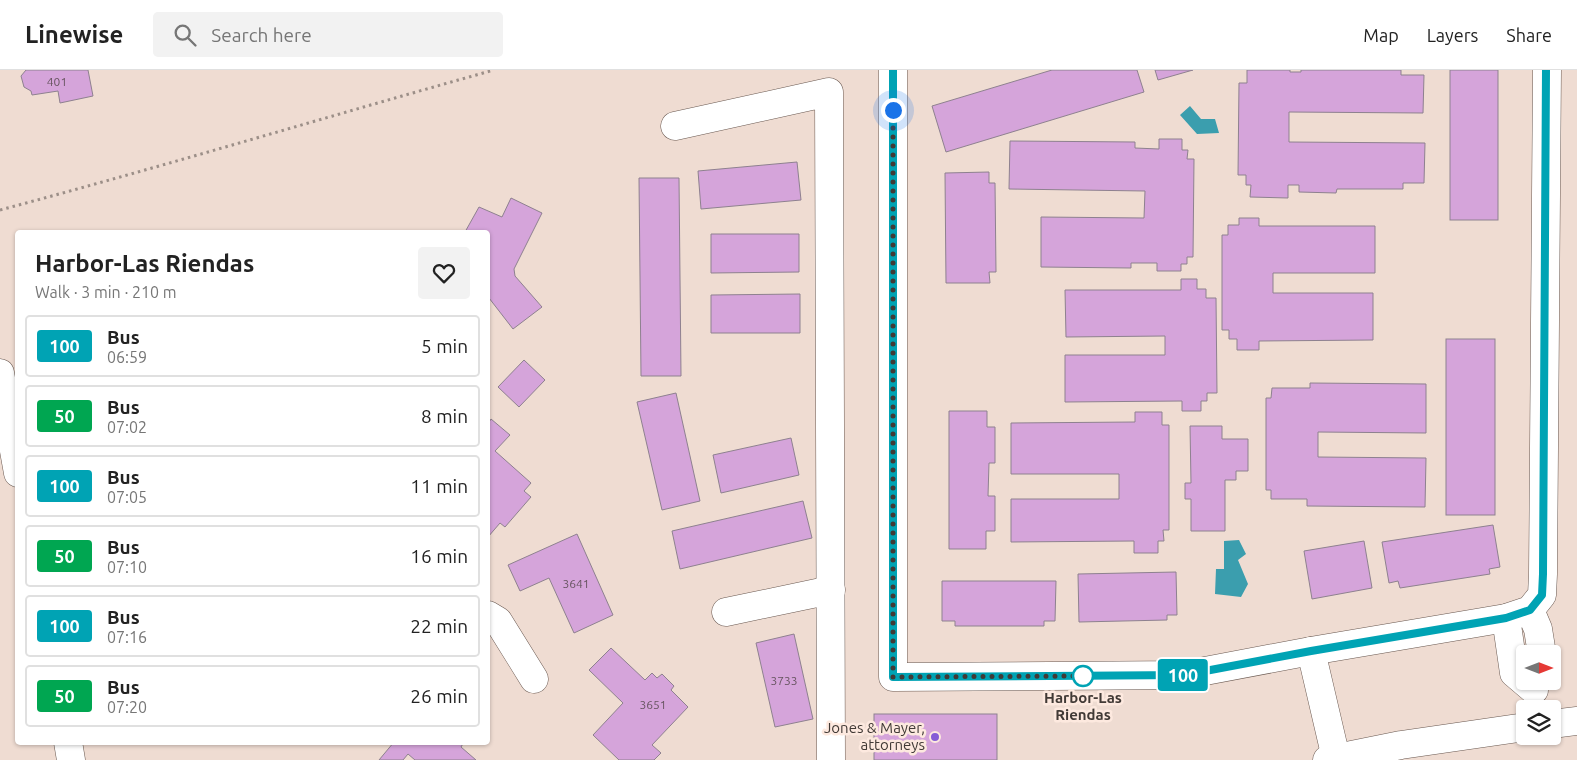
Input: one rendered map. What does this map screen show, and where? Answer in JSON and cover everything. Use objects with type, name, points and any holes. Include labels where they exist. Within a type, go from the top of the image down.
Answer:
[{"type":"street","points":[[893,70],[893,677],[1184,675],[1518,614],[1542,595],[1546,70]]},
{"type":"street","points":[[675,126],[829,92],[832,760]]},
{"type":"street","points":[[0,373],[15,458]]},
{"type":"street","points":[[726,612],[831,590]]},
{"type":"street","points":[[1518,614],[1538,628],[1541,645]]},
{"type":"street","points":[[1518,614],[1514,673],[1536,693]]},
{"type":"street","points":[[490,616],[498,621],[534,679]]},
{"type":"street","points":[[1311,651],[1332,759],[1401,753],[1516,729]]},
{"type":"street","points":[[1561,723],[1577,721]]},
{"type":"street","points":[[68,745],[71,760]]},
{"type":"path","points":[[0,210],[116,179],[287,128],[494,70]]},
{"type":"water","points":[[1190,106],[1201,119],[1215,119],[1219,133],[1197,134],[1180,115]]},
{"type":"water","points":[[1239,540],[1246,554],[1238,560],[1248,584],[1241,597],[1215,594],[1216,569],[1224,569],[1224,541]]},
{"type":"building","points":[[26,70],[88,70],[93,96],[60,103],[58,91],[32,95],[31,91],[24,87],[21,76]]},
{"type":"building","points":[[1052,70],[1137,70],[1144,92],[946,152],[932,106]]},
{"type":"building","points":[[1155,70],[1193,70],[1158,80]]},
{"type":"building","points":[[1247,70],[1290,70],[1290,72],[1301,72],[1301,70],[1401,70],[1401,75],[1424,75],[1423,113],[1289,112],[1289,142],[1425,143],[1424,183],[1403,183],[1403,189],[1337,189],[1336,193],[1299,192],[1299,185],[1288,185],[1288,198],[1250,197],[1251,185],[1246,185],[1246,175],[1238,175],[1239,83],[1247,83]]},
{"type":"building","points":[[1450,70],[1498,70],[1498,220],[1450,220]]},
{"type":"building","points":[[1159,139],[1182,139],[1182,150],[1188,150],[1187,159],[1194,159],[1193,257],[1187,257],[1187,264],[1181,264],[1181,271],[1157,271],[1157,263],[1131,263],[1131,268],[1041,267],[1041,217],[1144,218],[1145,191],[1009,189],[1010,141],[1135,142],[1135,148],[1159,149]]},
{"type":"building","points":[[797,162],[801,200],[701,209],[698,171]]},
{"type":"building","points":[[989,172],[989,183],[995,183],[996,272],[989,272],[990,283],[946,283],[945,173]]},
{"type":"building","points":[[639,178],[679,178],[681,376],[641,376]]},
{"type":"building","points":[[511,198],[542,213],[514,269],[515,276],[542,307],[513,329],[490,299],[490,230],[466,230],[479,207],[502,217]]},
{"type":"building","points":[[1239,218],[1259,218],[1259,226],[1375,226],[1375,273],[1273,273],[1273,293],[1373,293],[1373,340],[1259,341],[1259,350],[1237,350],[1237,339],[1229,339],[1229,330],[1222,330],[1222,235],[1228,235],[1228,225],[1239,225]]},
{"type":"building","points":[[711,234],[799,234],[799,272],[711,273]]},
{"type":"building","points":[[1181,279],[1197,279],[1197,289],[1206,289],[1206,298],[1216,298],[1217,393],[1207,393],[1207,401],[1201,401],[1201,411],[1182,411],[1182,401],[1065,402],[1065,355],[1165,355],[1165,336],[1066,337],[1065,290],[1181,290]]},
{"type":"building","points":[[800,294],[800,333],[711,333],[711,295]]},
{"type":"building","points":[[1446,339],[1495,339],[1495,515],[1446,515]]},
{"type":"building","points":[[524,360],[545,380],[519,407],[498,387]]},
{"type":"building","points":[[1310,383],[1426,384],[1426,433],[1318,432],[1318,457],[1426,458],[1425,507],[1307,506],[1307,499],[1271,499],[1271,490],[1266,490],[1266,398],[1271,398],[1272,388],[1310,388]]},
{"type":"building","points":[[676,393],[700,501],[662,510],[637,402]]},
{"type":"building","points":[[949,411],[987,411],[987,427],[995,427],[995,463],[989,463],[988,496],[995,496],[995,531],[986,531],[986,549],[949,549]]},
{"type":"building","points":[[1135,412],[1162,412],[1162,425],[1169,425],[1169,530],[1163,530],[1164,541],[1158,541],[1158,553],[1134,553],[1134,541],[1011,542],[1011,499],[1119,499],[1119,474],[1011,474],[1011,423],[1135,422]]},
{"type":"building","points":[[491,419],[510,435],[495,451],[531,483],[524,491],[531,497],[505,527],[500,523],[490,535]]},
{"type":"building","points":[[1190,426],[1222,426],[1222,439],[1248,439],[1248,471],[1236,471],[1236,480],[1225,480],[1225,531],[1191,531],[1191,499],[1185,499],[1185,483],[1191,483]]},
{"type":"building","points":[[791,438],[799,475],[721,493],[713,455]]},
{"type":"building","points":[[803,501],[812,538],[680,569],[672,531]]},
{"type":"building","points":[[1493,525],[1500,567],[1489,569],[1490,574],[1400,588],[1398,581],[1389,583],[1382,542]]},
{"type":"building","points":[[577,534],[613,615],[574,633],[549,578],[520,591],[508,565]]},
{"type":"building","points":[[1364,541],[1372,588],[1312,599],[1304,551]]},
{"type":"building","points":[[1176,572],[1177,615],[1167,615],[1167,620],[1079,622],[1078,574]]},
{"type":"building","points":[[942,581],[1056,581],[1055,621],[1044,621],[1044,626],[955,626],[955,621],[942,621]]},
{"type":"building","points":[[794,634],[813,719],[775,727],[756,643]]},
{"type":"building","points":[[611,648],[645,680],[652,673],[657,678],[662,674],[674,686],[671,690],[688,707],[652,745],[661,753],[654,760],[619,760],[593,735],[623,703],[589,670]]},
{"type":"building","name":"Jones & Mayer, attorneys","points":[[874,714],[997,714],[997,760],[874,760]]},
{"type":"building","points":[[392,745],[462,745],[461,747],[476,760],[415,760],[408,754],[403,760],[379,760]]},
{"type":"bus line","name":"100","points":[[893,70],[893,677],[1184,675],[1506,618],[1530,610],[1542,595],[1543,574],[1546,70]]},
{"type":"place","name":"Harbor-Las Riendas","points":[[1083,676]]},
{"type":"place","name":"Jones & Mayer, attorneys","points":[[935,737]]},
{"type":"route","points":[[893,110],[893,677],[1083,676]]}]
